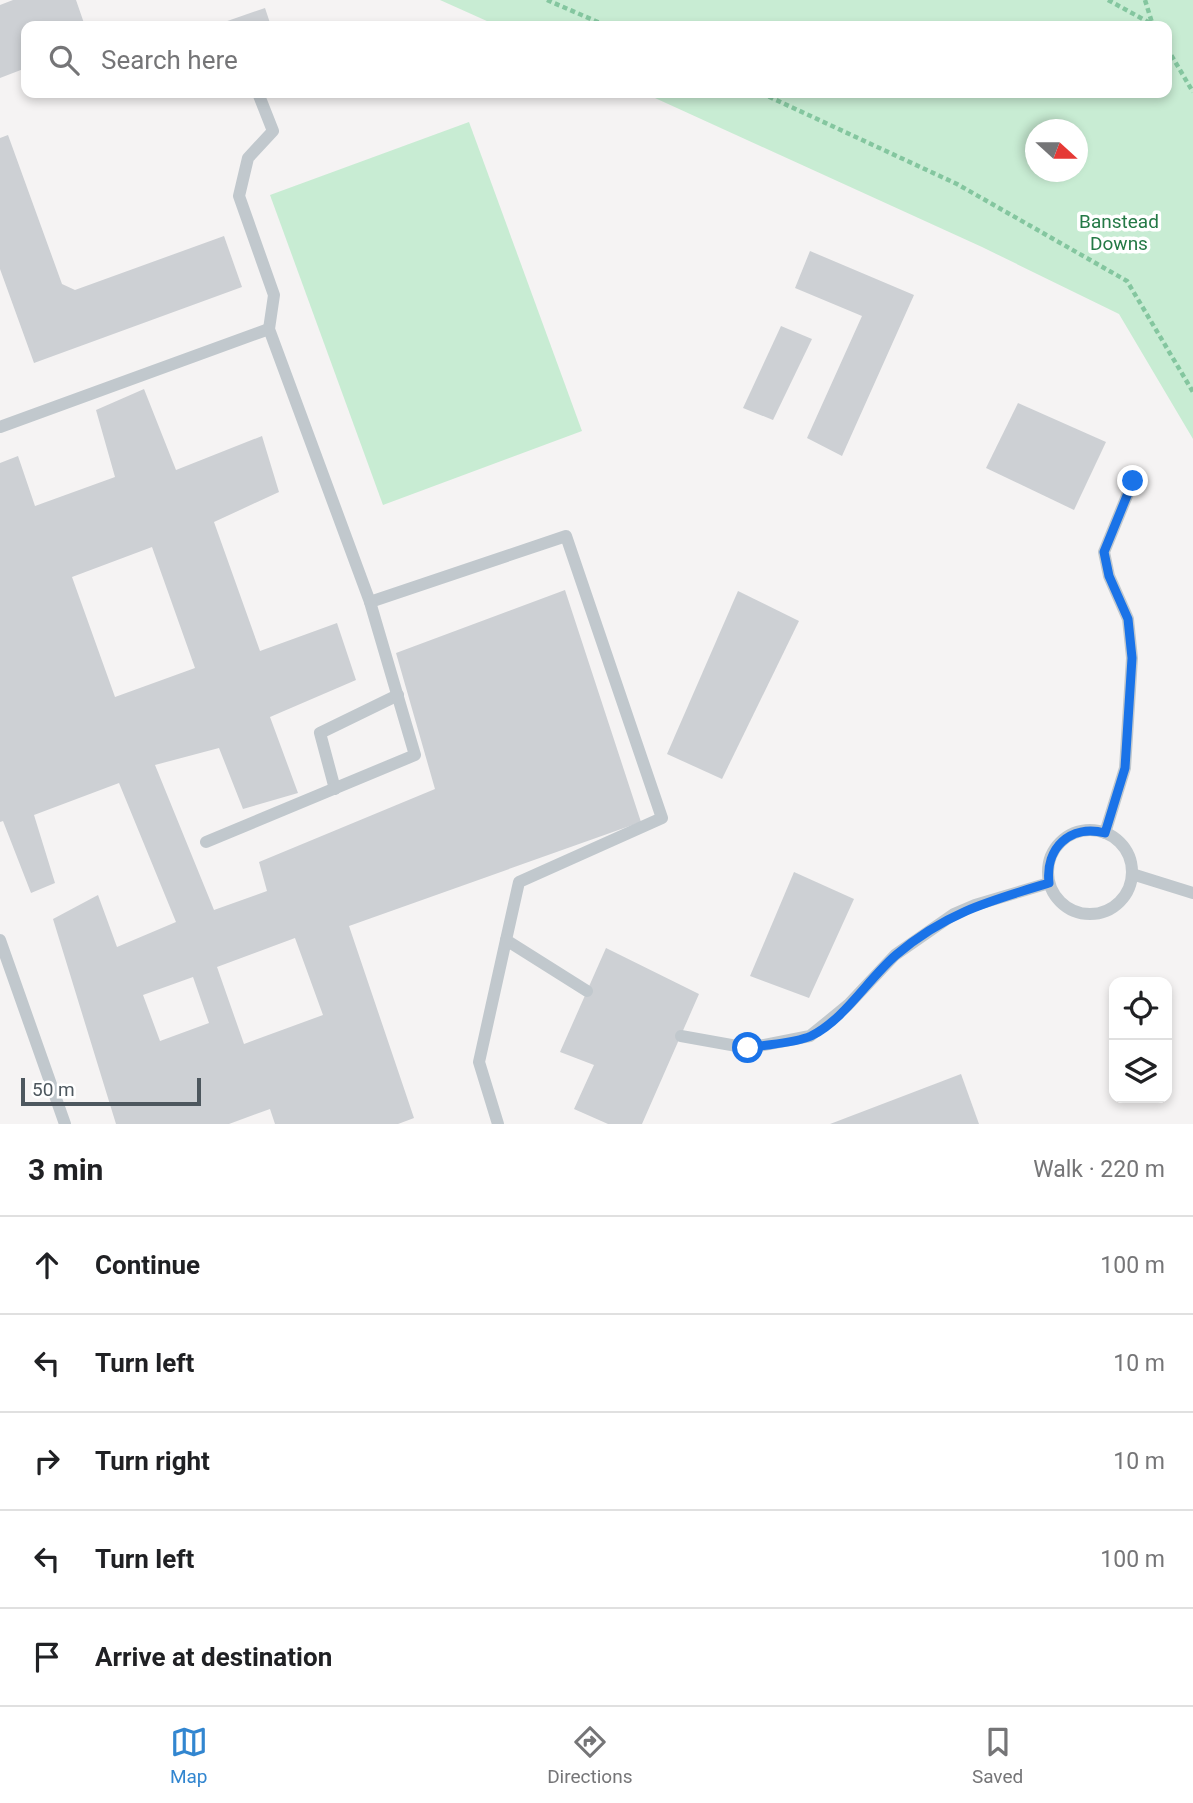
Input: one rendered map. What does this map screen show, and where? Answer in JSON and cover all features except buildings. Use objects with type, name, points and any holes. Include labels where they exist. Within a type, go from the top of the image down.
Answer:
[{"type":"lane","points":[[206,842],[415,755],[370,602],[269,329],[274,295],[239,196],[248,158],[273,131],[260,98]]},
{"type":"lane","points":[[0,426],[269,329]]},
{"type":"lane","points":[[1105,833],[1125,768],[1132,658],[1128,619],[1109,576],[1104,552],[1133,481]]},
{"type":"lane","points":[[370,602],[566,536],[662,818],[519,882],[479,1062],[498,1124]]},
{"type":"lane","points":[[335,789],[320,733],[397,695]]},
{"type":"lane","points":[[1082,831],[1105,833],[1114,838],[1128,854],[1132,874],[1121,900],[1097,914],[1072,911],[1062,904],[1049,883],[1049,860],[1062,841],[1082,831]]},
{"type":"lane","points":[[1132,874],[1193,893]]},
{"type":"lane","points":[[681,1036],[748,1048],[810,1036],[848,1005],[895,955],[954,914],[1049,883]]},
{"type":"lane","points":[[0,940],[65,1124]]},
{"type":"lane","points":[[506,940],[587,991]]},
{"type":"path","points":[[547,0],[595,21]]},
{"type":"path","points":[[1108,0],[1145,21]]},
{"type":"path","points":[[1145,0],[1151,21]]},
{"type":"path","points":[[1172,56],[1193,92]]},
{"type":"path","points":[[772,98],[957,184],[1127,281],[1193,392]]},
{"type":"green space","name":"Banstead Downs","points":[[440,0],[1193,0],[1193,439],[1119,314],[982,247],[655,98],[1172,98],[1172,21],[487,21]]},
{"type":"green space","points":[[469,122],[582,431],[383,505],[270,195]]},
{"type":"route","points":[[748,1048],[810,1036],[848,1005],[895,955],[954,914],[1049,883],[1049,860],[1062,841],[1071,834],[1082,831],[1105,833],[1125,768],[1132,658],[1128,619],[1109,576],[1104,552],[1133,481]]}]
